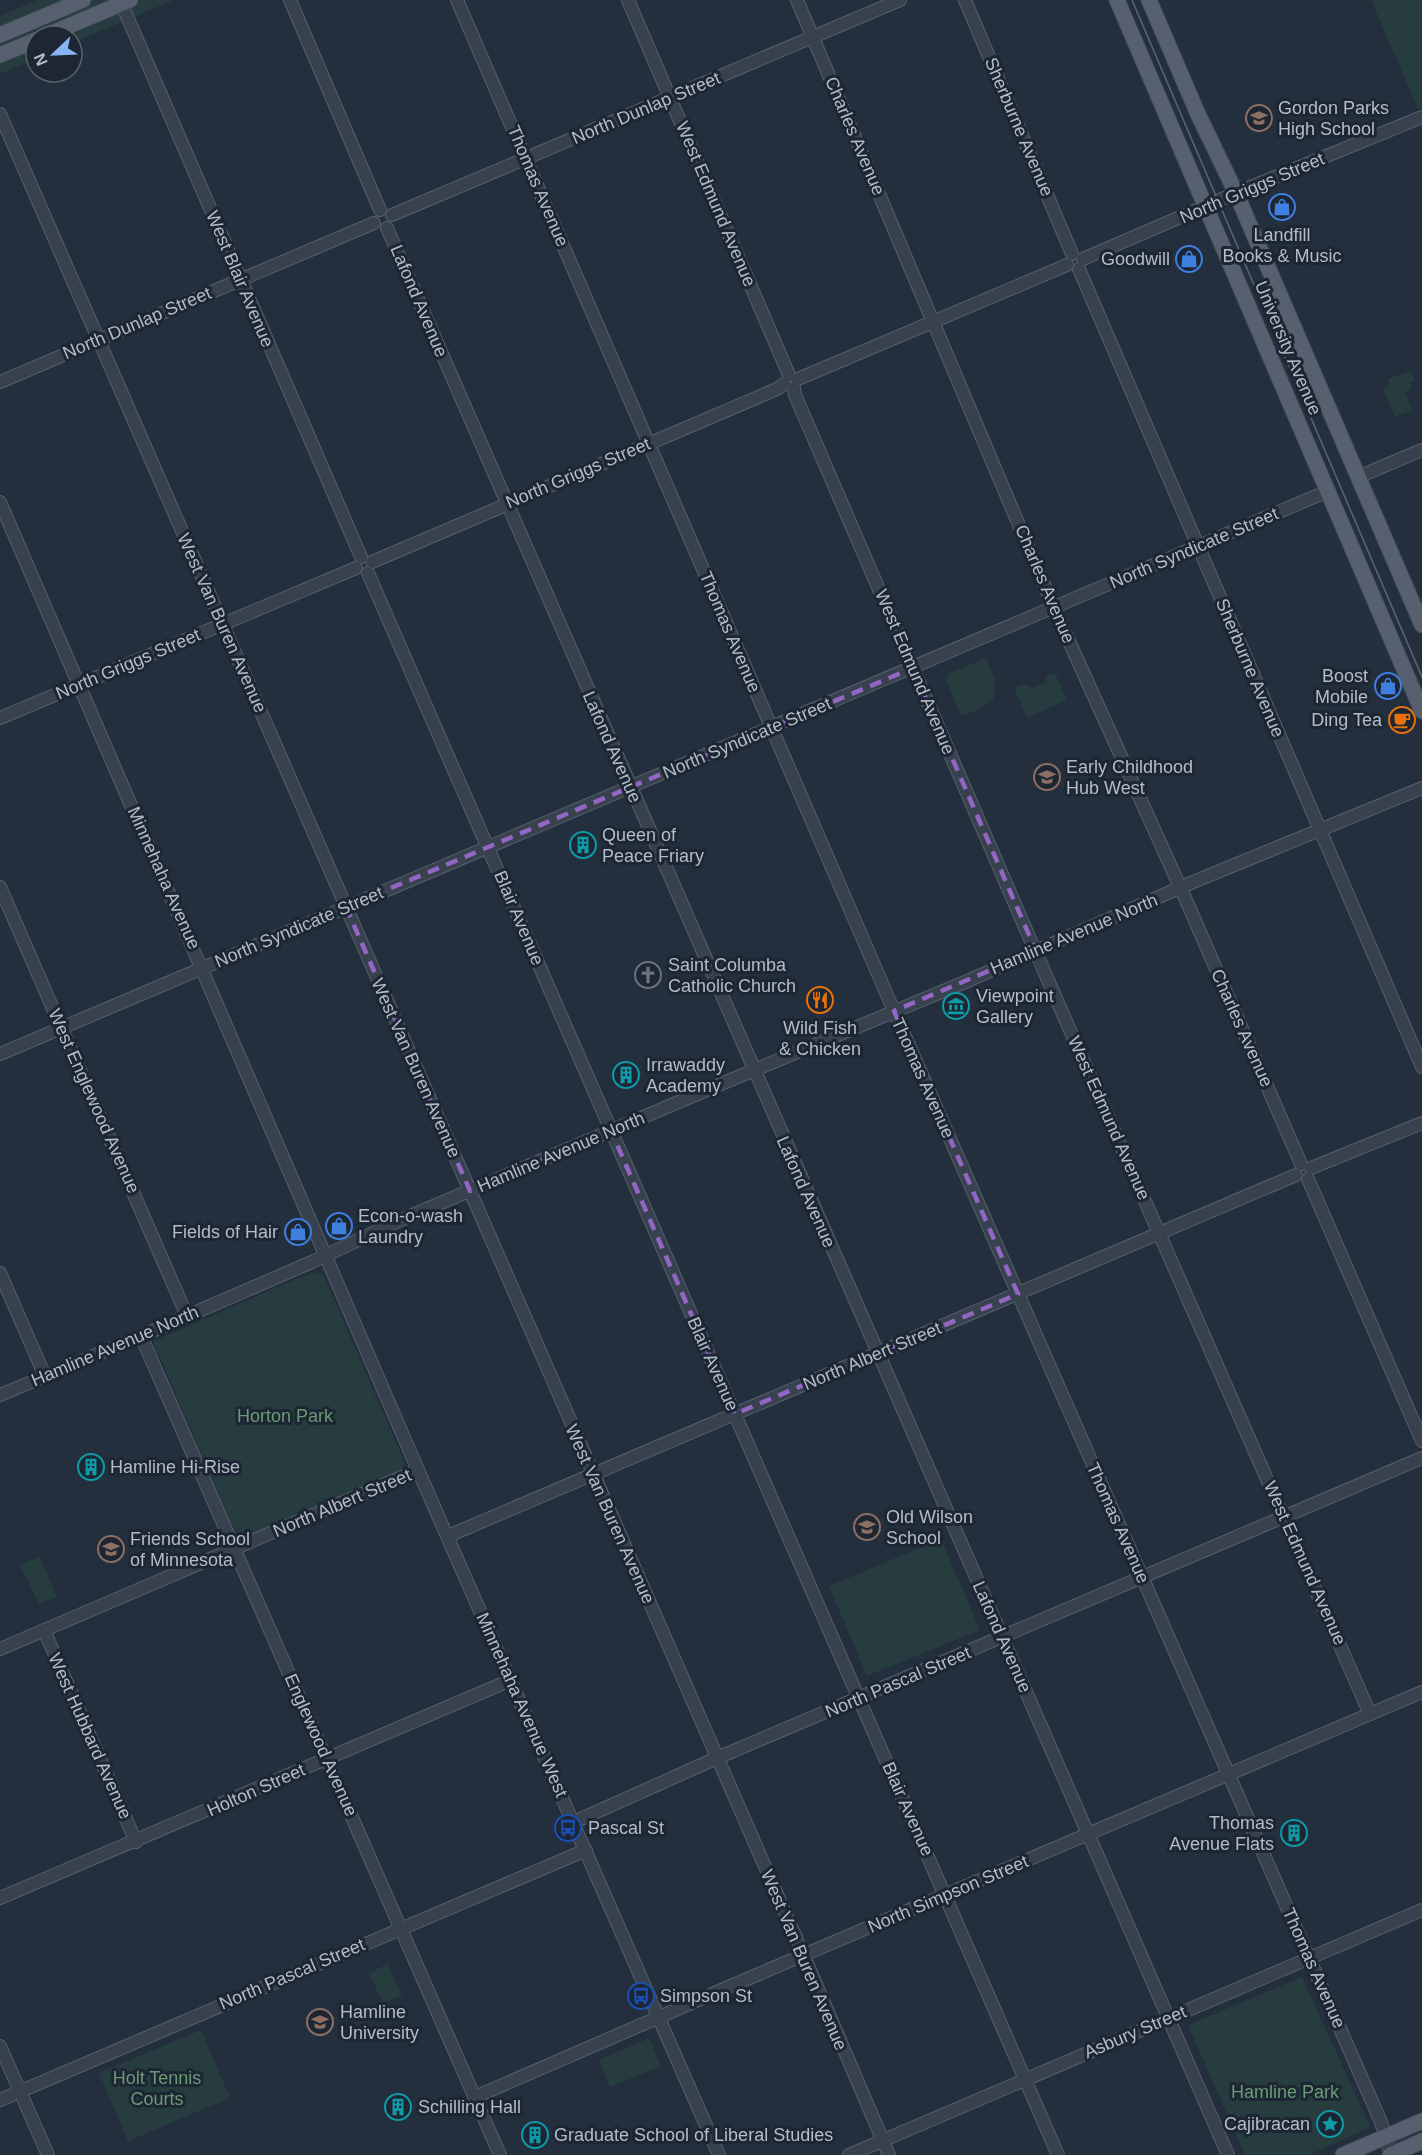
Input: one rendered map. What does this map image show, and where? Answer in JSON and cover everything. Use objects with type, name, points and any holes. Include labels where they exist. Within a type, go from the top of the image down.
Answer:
[{"type":"main road","points":[[0,35],[83,0]]},
{"type":"main road","name":"University Avenue","points":[[1118,0],[1422,711]]},
{"type":"main road","name":"University Avenue","points":[[1149,0],[1197,112],[1236,193],[1422,625]]},
{"type":"main road","points":[[72,24],[124,1]]},
{"type":"main road","points":[[0,55],[24,45]]},
{"type":"main road","points":[[1343,2155],[1422,2121]]},
{"type":"main road","points":[[1391,2155],[1422,2141]]},
{"type":"street","points":[[290,0],[380,210]]},
{"type":"street","name":"Thomas Avenue","points":[[457,0],[894,1011],[1310,1958],[1386,2136],[1391,2155]]},
{"type":"street","name":"West Edmund Avenue","points":[[628,0],[913,668],[1370,1714]]},
{"type":"street","name":"Charles Avenue","points":[[797,0],[1054,608],[1181,888],[1422,1441]]},
{"type":"street","name":"North Dunlap Street","points":[[392,215],[900,0]]},
{"type":"street","name":"Sherburne Avenue","points":[[965,0],[1197,547],[1422,1067]]},
{"type":"street","name":"West Blair Avenue","points":[[124,1],[364,565]]},
{"type":"street","name":"West Van Buren Avenue","points":[[0,114],[889,2155]]},
{"type":"street","name":"North Griggs Street","points":[[0,718],[364,565],[777,389],[791,381],[1422,117]]},
{"type":"street","points":[[380,210],[387,210],[392,215],[392,223],[387,228],[380,228],[375,223],[374,216],[380,210]]},
{"type":"street","name":"North Dunlap Street","points":[[0,382],[375,223]]},
{"type":"street","name":"Lafond Avenue","points":[[387,228],[752,1071],[878,1352],[1228,2155]]},
{"type":"street","points":[[1358,477],[1422,450]]},
{"type":"street","name":"North Syndicate Street","points":[[0,1054],[1328,491]]},
{"type":"street","name":"Minnehaha Avenue","points":[[0,502],[327,1255]]},
{"type":"street","name":"Blair Avenue","points":[[364,565],[1058,2155]]},
{"type":"street","name":"Hamline Avenue North","points":[[0,1395],[141,1336],[470,1191],[1181,888],[1422,788]]},
{"type":"street","name":"West Englewood Avenue","points":[[0,887],[187,1316]]},
{"type":"street","name":"North Albert Street","points":[[448,1536],[1304,1171],[1422,1123]]},
{"type":"street","name":"Minnehaha Avenue West","points":[[327,1255],[418,1470],[719,2155]]},
{"type":"street","points":[[0,1273],[45,1376]]},
{"type":"street","name":"Englewood Avenue","points":[[141,1336],[500,2155]]},
{"type":"street","name":"North Pascal Street","points":[[574,1822],[717,1758],[1422,1458]]},
{"type":"street","name":"North Albert Street","points":[[0,1649],[418,1470]]},
{"type":"street","name":"West Hubbard Avenue","points":[[44,1630],[136,1842]]},
{"type":"street","name":"Holton Street","points":[[0,1898],[136,1842],[511,1680]]},
{"type":"street","name":"North Simpson Street","points":[[475,2097],[1422,1692]]},
{"type":"street","name":"North Pascal Street","points":[[0,2100],[585,1850]]},
{"type":"street","name":"Asbury Street","points":[[849,2155],[1422,1910]]},
{"type":"street","points":[[0,2046],[48,2155]]},
{"type":"highlighted area","points":[[913,668],[1036,951],[894,1011],[1018,1294],[735,1414],[611,1131],[470,1191],[346,907]]},
{"type":"green space","points":[[37,0],[174,0],[84,38],[84,24],[24,24],[24,64],[0,74],[0,16]]},
{"type":"green space","points":[[1371,0],[1422,0],[1422,108],[1418,109]]},
{"type":"green space","points":[[1411,371],[1415,381],[1410,383],[1412,388],[1405,392],[1412,410],[1395,417],[1383,389],[1390,385],[1388,379]]},
{"type":"green space","points":[[986,658],[995,680],[994,698],[978,710],[961,716],[946,680],[948,674]]},
{"type":"green space","points":[[1055,673],[1067,700],[1027,718],[1014,688],[1024,684],[1033,688],[1047,682],[1045,677]]},
{"type":"green space","name":"Horton Park","points":[[317,1272],[324,1276],[404,1461],[404,1466],[398,1473],[392,1473],[241,1539],[235,1534],[160,1357],[154,1350],[154,1341]]},
{"type":"green space","points":[[941,1539],[980,1630],[867,1676],[829,1586]]},
{"type":"green space","points":[[40,1557],[57,1597],[39,1604],[20,1565]]},
{"type":"green space","points":[[388,1964],[402,1995],[383,2003],[369,1973]]},
{"type":"green space","name":"Hamline Park","points":[[1302,1977],[1370,2127],[1309,2155],[1245,2155],[1188,2025]]},
{"type":"green space","name":"Holt Tennis Courts","points":[[201,2030],[230,2098],[128,2141],[99,2073]]},
{"type":"green space","points":[[649,2038],[661,2066],[610,2087],[599,2060]]},
{"type":"tram line","points":[[1132,0],[1422,677]]},
{"type":"place","name":"Gordon Parks High School","points":[[1259,118]]},
{"type":"place","name":"Landfill Books & Music","points":[[1282,207]]},
{"type":"place","name":"Goodwill","points":[[1189,259]]},
{"type":"place","name":"Boost Mobile","points":[[1388,686]]},
{"type":"place","name":"Ding Tea","points":[[1402,720]]},
{"type":"place","name":"Early Childhood Hub West","points":[[1047,777]]},
{"type":"place","name":"Queen of Peace Friary","points":[[583,845]]},
{"type":"place","name":"Saint Columba Catholic Church","points":[[648,975]]},
{"type":"place","name":"Wild Fish & Chicken","points":[[820,1000]]},
{"type":"place","name":"Viewpoint Gallery","points":[[956,1006]]},
{"type":"place","name":"Irrawaddy Academy","points":[[626,1075]]},
{"type":"place","name":"Econ-o-wash Laundry","points":[[339,1226]]},
{"type":"place","name":"Fields of Hair","points":[[298,1232]]},
{"type":"place","name":"Hamline Hi-Rise","points":[[91,1467]]},
{"type":"place","name":"Old Wilson School","points":[[867,1527]]},
{"type":"place","name":"Friends School of Minnesota","points":[[111,1549]]},
{"type":"place","name":"Pascal St","points":[[568,1828]]},
{"type":"place","name":"Thomas Avenue Flats","points":[[1294,1833]]},
{"type":"place","name":"Simpson St","points":[[641,1996]]},
{"type":"place","name":"Hamline University","points":[[320,2022]]},
{"type":"place","name":"Schilling Hall","points":[[398,2107]]},
{"type":"place","name":"Cajibracan","points":[[1330,2124]]},
{"type":"place","name":"Graduate School of Liberal Studies","points":[[535,2135]]}]
